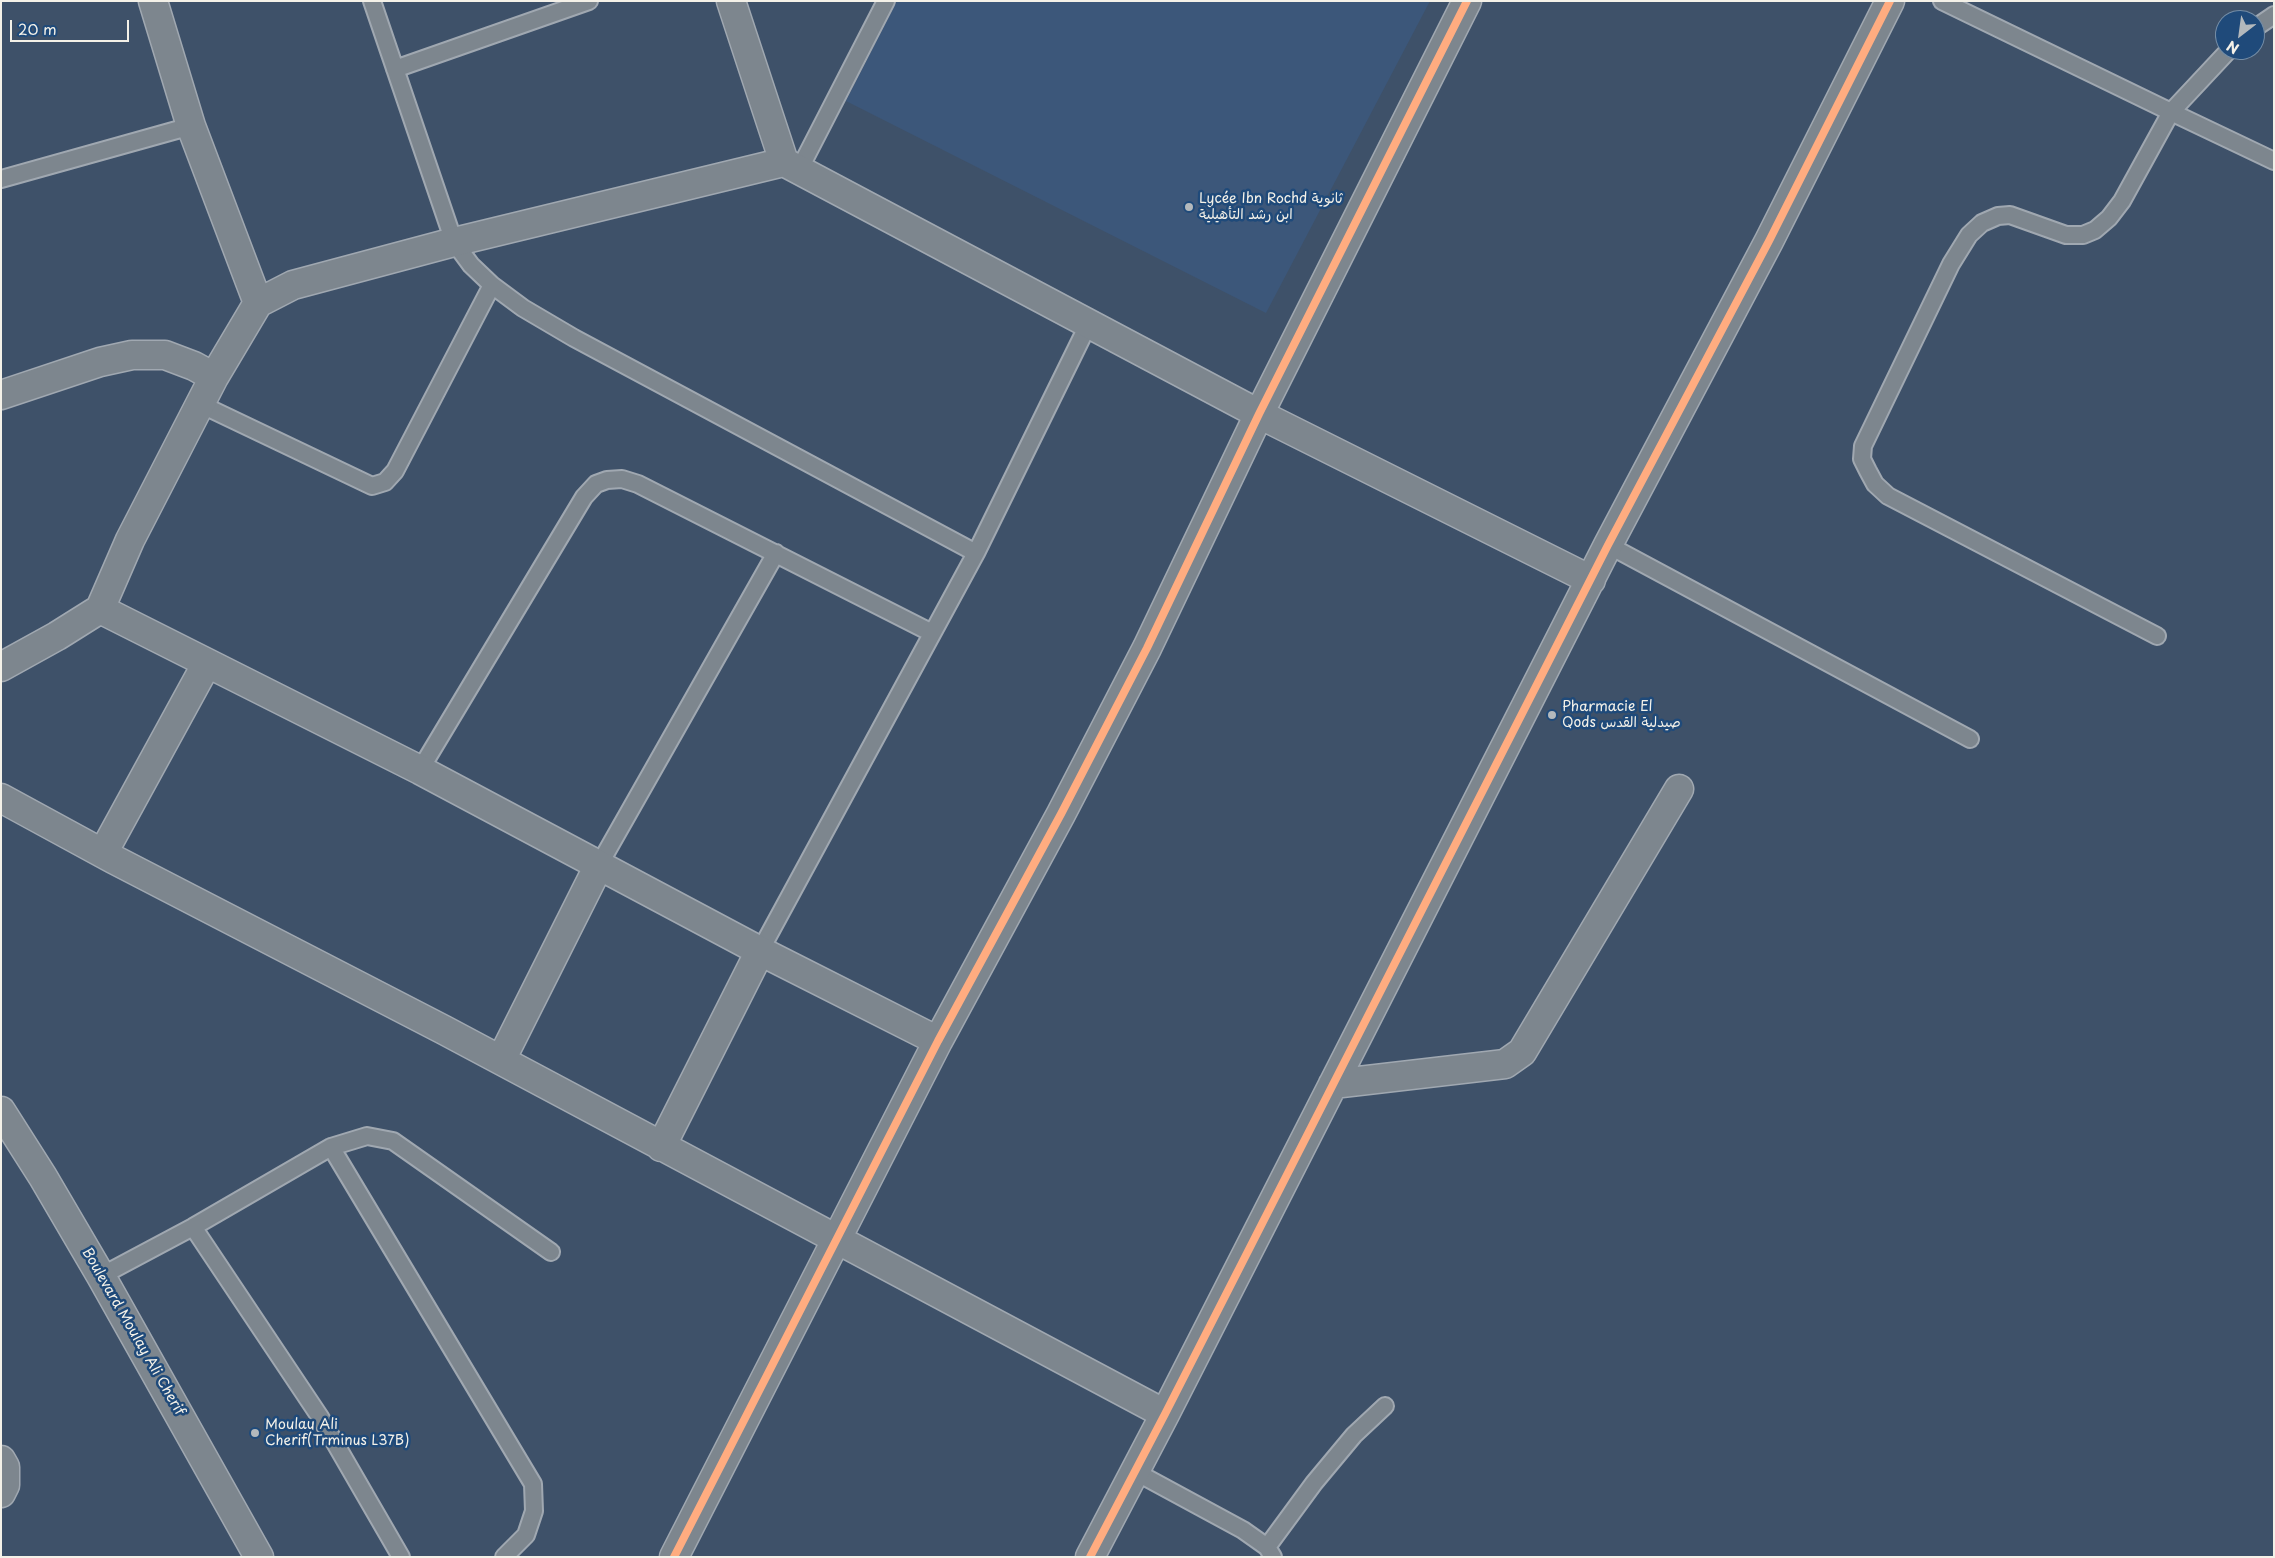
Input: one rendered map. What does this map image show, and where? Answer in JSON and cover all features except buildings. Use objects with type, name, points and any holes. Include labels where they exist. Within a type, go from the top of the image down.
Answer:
[{"type":"street","points":[[153,1],[191,126],[258,303]]},
{"type":"street","points":[[731,1],[791,166]]},
{"type":"street","points":[[674,1557],[938,1042],[1056,823],[1147,648],[1259,414],[1467,1]]},
{"type":"street","points":[[1090,1557],[1334,1084],[1608,545],[1769,241],[1890,1]]},
{"type":"street","points":[[1,667],[57,636],[100,609],[130,540],[200,404],[258,303],[293,285],[454,242],[791,166],[1259,414],[1591,580]]},
{"type":"street","points":[[1,396],[100,362],[132,355],[165,355],[194,366],[214,377]]},
{"type":"street","points":[[100,609],[420,770],[760,951],[938,1042]]},
{"type":"street","points":[[103,853],[207,663]]},
{"type":"street","points":[[1334,1084],[1505,1064],[1522,1052],[1678,789]]},
{"type":"street","points":[[1,798],[501,1060],[1165,1414]]},
{"type":"street","points":[[501,1060],[599,865]]},
{"type":"street","points":[[661,1147],[760,951]]},
{"type":"street","name":"Boulevard Moulay Ali Cherif","points":[[1,1111],[101,1276],[259,1557]]},
{"type":"street","points":[[1,1460],[5,1467],[5,1485],[1,1493]]},
{"type":"lane","points":[[372,1],[454,242],[471,265],[492,286],[523,308],[574,338],[976,553]]},
{"type":"lane","points":[[395,69],[589,1]]},
{"type":"lane","points":[[791,166],[886,1]]},
{"type":"lane","points":[[1942,1],[2274,161]]},
{"type":"lane","points":[[2157,636],[1888,496],[1874,484],[1862,459],[1863,446],[1951,264],[1969,236],[1982,223],[1998,216],[2010,215],[2066,235],[2082,235],[2095,230],[2110,218],[2122,201],[2171,112],[2220,60]]},
{"type":"lane","points":[[1,179],[191,126]]},
{"type":"lane","points":[[200,404],[372,486],[385,482],[395,471],[492,286]]},
{"type":"lane","points":[[760,951],[976,553],[1089,323]]},
{"type":"lane","points":[[420,770],[584,497],[596,484],[622,479],[638,484],[932,632]]},
{"type":"lane","points":[[1608,545],[1970,739]]},
{"type":"lane","points":[[599,865],[776,553]]},
{"type":"lane","points":[[101,1276],[193,1227],[331,1147],[367,1136],[393,1141],[551,1252]]},
{"type":"lane","points":[[331,1147],[533,1484],[534,1511],[526,1534],[504,1557]]},
{"type":"lane","points":[[193,1227],[320,1416],[401,1557]]},
{"type":"lane","points":[[1134,1471],[1243,1530],[1270,1552],[1314,1483],[1354,1435],[1385,1406]]},
{"type":"shaded area","name":"Lycée Ibn Rochd ثانوية ابن رشد التأهيلية","points":[[897,1],[1430,1],[1266,313],[846,101]]},
{"type":"cycle path","points":[[674,1557],[938,1041],[1061,814],[1147,648],[1259,414],[1467,1]]},
{"type":"cycle path","points":[[1090,1557],[1165,1414],[1608,545],[1769,241],[1890,1]]},
{"type":"place","name":"Lycée Ibn Rochd ثانوية ابن رشد التأهيلية","points":[[1189,207]]},
{"type":"place","name":"Pharmacie El Qods صيدلية القدس","points":[[1552,715]]},
{"type":"place","name":"Moulay Ali Cherif(Trminus L37B)","points":[[255,1433]]}]
